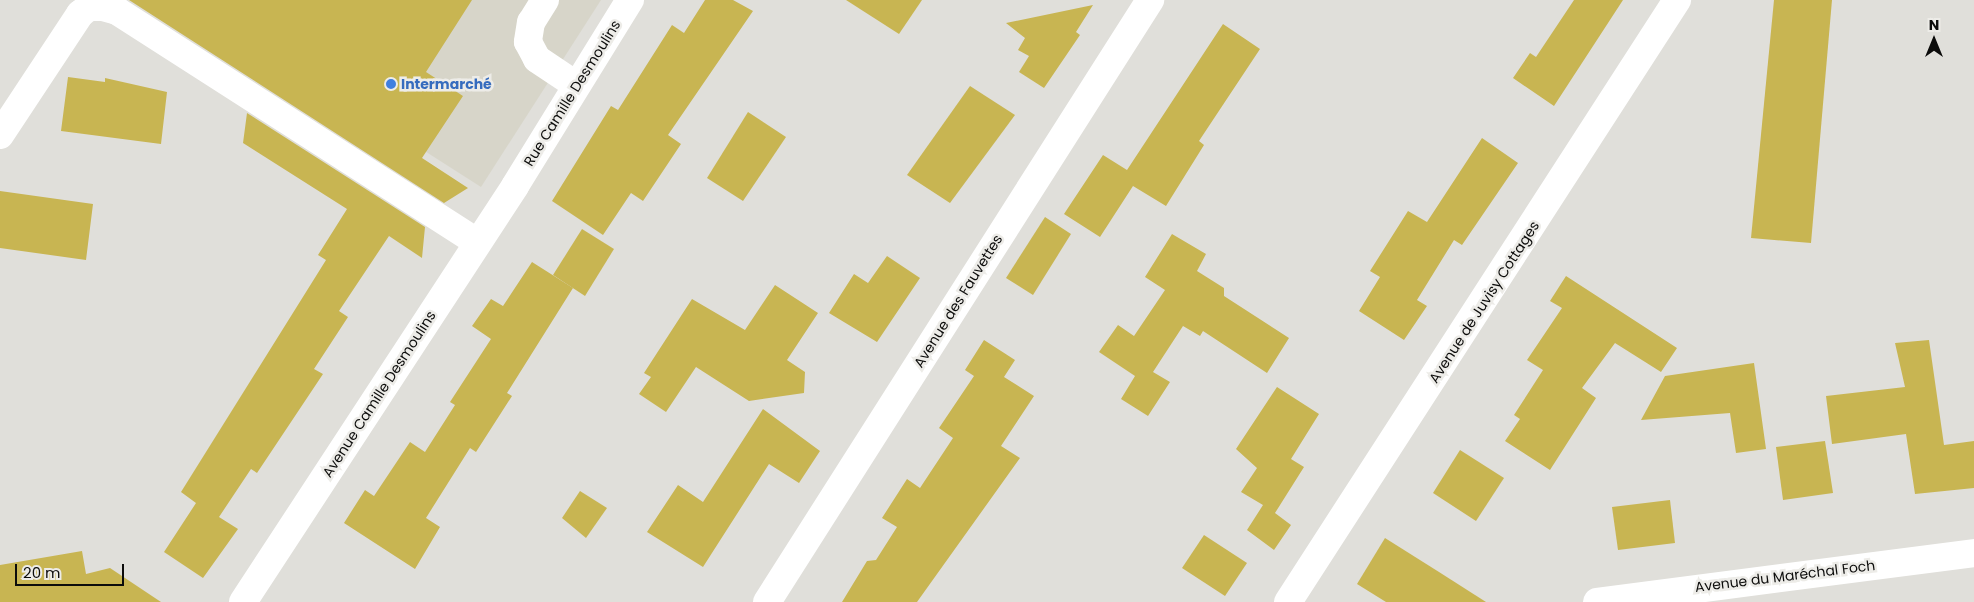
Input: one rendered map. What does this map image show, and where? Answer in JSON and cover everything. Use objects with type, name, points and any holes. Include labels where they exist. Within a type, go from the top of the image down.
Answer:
[{"type":"street","points":[[545,0],[531,22],[528,42],[536,59],[576,85]]},
{"type":"street","name":"Rue Camille Desmoulins","points":[[515,186],[630,0]]},
{"type":"street","name":"Avenue des Fauvettes","points":[[767,602],[1150,0]]},
{"type":"street","name":"Avenue de Juvisy Cottages","points":[[1293,600],[1677,0]]},
{"type":"street","points":[[0,135],[80,14],[89,7],[102,7],[117,11],[478,242]]},
{"type":"street","name":"Avenue Camille Desmoulins","points":[[243,602],[515,186]]},
{"type":"street","name":"Avenue du Maréchal Foch","points":[[1597,602],[1972,559]]},
{"type":"shaded area","points":[[188,0],[601,0],[481,187]]},
{"type":"building","points":[[129,0],[472,0],[426,72],[463,96],[422,158],[468,188],[444,203]]},
{"type":"building","points":[[705,0],[733,0],[753,11],[668,135],[681,144],[643,201],[631,193],[603,235],[552,201],[611,106],[618,110],[672,25],[684,33]]},
{"type":"building","points":[[846,0],[922,0],[899,34]]},
{"type":"building","points":[[1574,0],[1623,0],[1554,106],[1513,78],[1530,53],[1536,57]]},
{"type":"building","points":[[1774,0],[1832,0],[1811,243],[1751,238]]},
{"type":"building","points":[[1093,5],[1076,32],[1080,35],[1044,88],[1019,72],[1029,56],[1018,50],[1025,38],[1006,23]]},
{"type":"building","points":[[1223,24],[1260,49],[1199,141],[1204,145],[1166,206],[1133,186],[1100,237],[1064,214],[1103,155],[1127,170]]},
{"type":"building","points":[[68,77],[105,82],[105,78],[167,92],[161,144],[61,131]]},
{"type":"building","points":[[970,86],[1015,115],[950,203],[907,175]]},
{"type":"building","points":[[748,112],[786,137],[743,201],[707,178]]},
{"type":"building","points":[[247,113],[425,227],[422,258],[389,236],[339,311],[348,317],[314,369],[323,374],[257,473],[251,469],[219,517],[238,529],[203,578],[164,552],[196,503],[181,492],[326,260],[318,255],[347,209],[243,143]]},
{"type":"building","points":[[1482,138],[1518,163],[1462,245],[1454,240],[1417,300],[1427,306],[1404,340],[1359,311],[1380,277],[1370,271],[1408,211],[1427,222]]},
{"type":"building","points":[[0,191],[93,204],[86,260],[0,248]]},
{"type":"building","points":[[1045,217],[1071,234],[1033,295],[1006,278]]},
{"type":"building","points":[[582,229],[614,249],[585,296],[553,275]]},
{"type":"building","points":[[1172,234],[1206,254],[1197,271],[1224,288],[1224,296],[1289,338],[1267,373],[1203,331],[1200,336],[1183,326],[1153,372],[1170,382],[1148,416],[1121,399],[1135,376],[1099,352],[1118,325],[1134,336],[1165,290],[1145,277]]},
{"type":"building","points":[[887,256],[920,278],[877,342],[829,313],[854,274],[868,283]]},
{"type":"building","points":[[532,262],[573,288],[507,393],[512,396],[476,452],[470,448],[426,518],[440,527],[415,569],[344,523],[365,490],[374,496],[410,442],[425,452],[455,405],[450,402],[491,339],[472,326],[491,299],[503,306]]},
{"type":"building","points":[[1566,276],[1677,348],[1661,372],[1615,343],[1582,388],[1596,398],[1550,470],[1505,441],[1520,419],[1514,415],[1543,370],[1527,360],[1562,308],[1550,301]]},
{"type":"building","points":[[775,285],[818,313],[787,360],[805,372],[804,393],[749,401],[696,367],[666,412],[639,394],[651,377],[644,373],[692,299],[745,330]]},
{"type":"building","points":[[984,340],[1015,360],[1004,377],[1034,396],[1001,446],[1020,458],[917,602],[842,602],[867,561],[876,560],[897,527],[882,518],[907,479],[920,488],[953,438],[939,428],[974,376],[965,370]]},
{"type":"building","points":[[1929,340],[1944,445],[1974,441],[1974,488],[1915,494],[1906,434],[1832,444],[1826,396],[1905,387],[1895,343]]},
{"type":"building","points":[[1754,363],[1766,449],[1736,453],[1730,413],[1641,420],[1665,376]]},
{"type":"building","points":[[1277,387],[1319,414],[1291,459],[1304,467],[1275,513],[1291,525],[1274,550],[1247,530],[1263,505],[1241,492],[1257,468],[1236,449]]},
{"type":"building","points":[[763,409],[820,451],[799,483],[769,464],[703,567],[647,532],[678,485],[703,502]]},
{"type":"building","points":[[1825,441],[1833,493],[1783,500],[1776,447]]},
{"type":"building","points":[[1460,450],[1504,478],[1476,521],[1433,493]]},
{"type":"building","points":[[580,491],[607,508],[586,538],[562,518]]},
{"type":"building","points":[[1670,500],[1675,543],[1618,550],[1612,507]]},
{"type":"building","points":[[1204,535],[1247,563],[1225,596],[1182,568]]},
{"type":"building","points":[[1385,538],[1486,602],[1386,602],[1357,584]]},
{"type":"building","points":[[82,551],[86,574],[110,568],[161,602],[0,602],[0,565]]},
{"type":"place","name":"Intermarché","points":[[391,84]]}]
